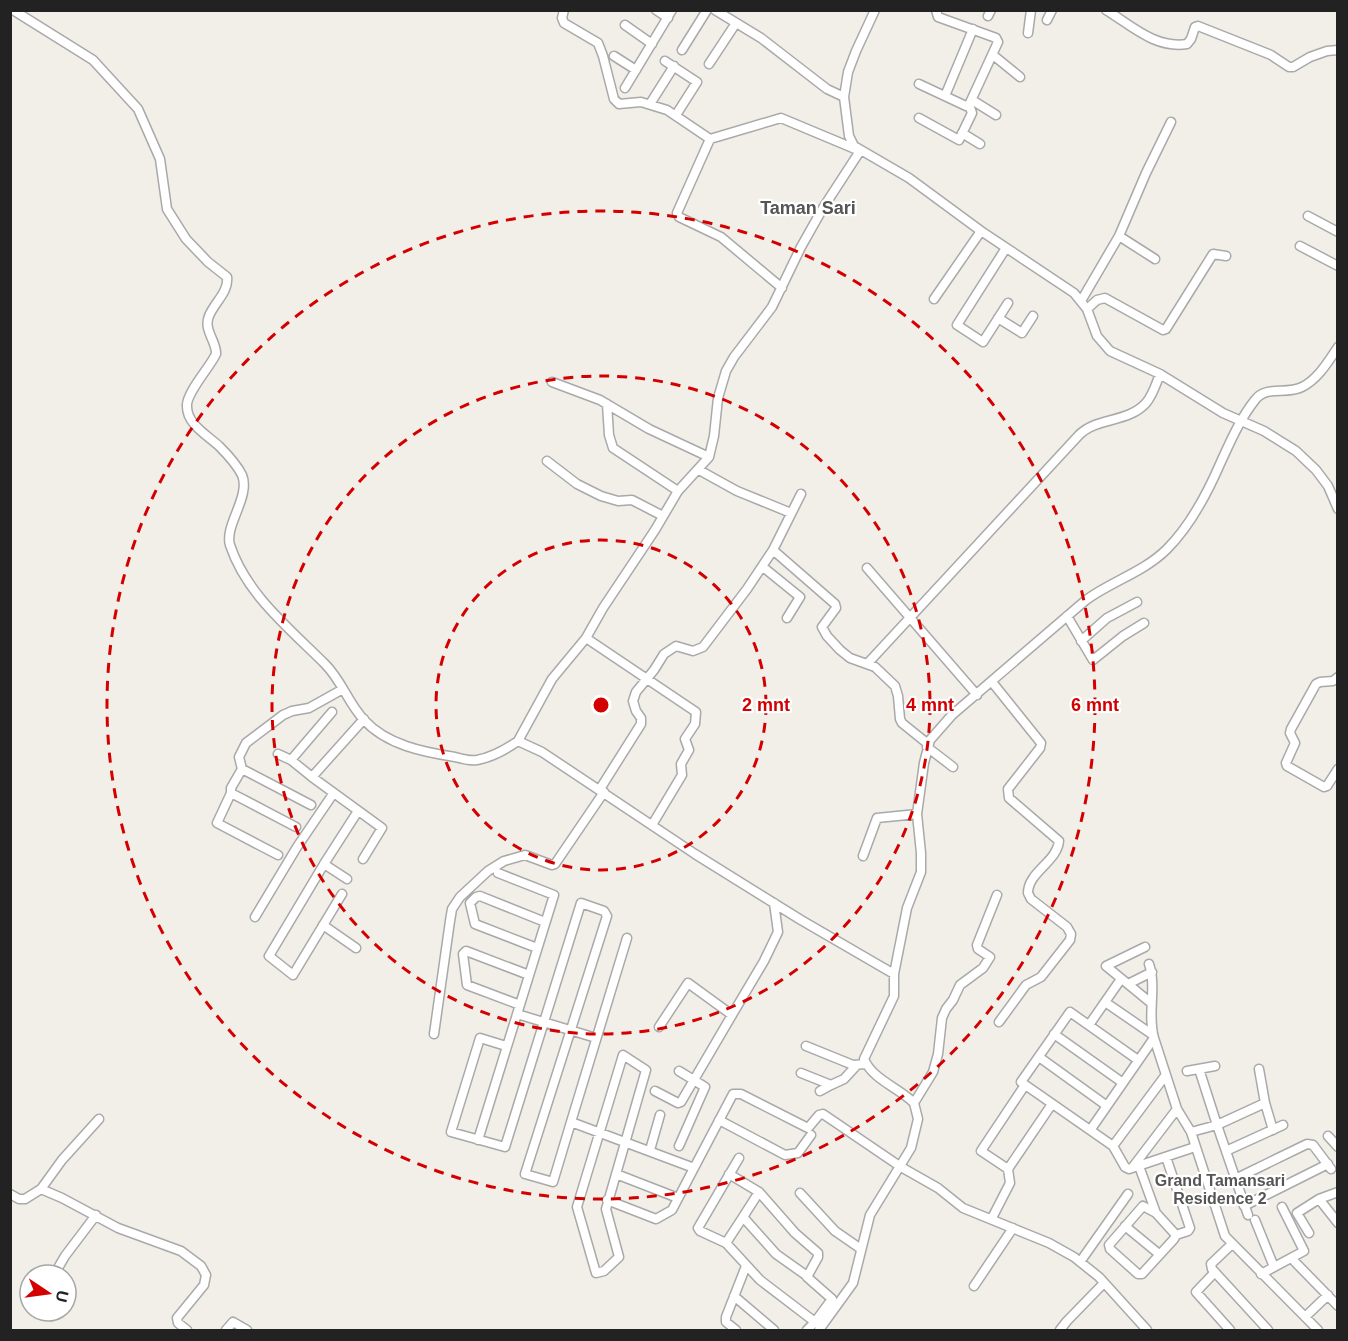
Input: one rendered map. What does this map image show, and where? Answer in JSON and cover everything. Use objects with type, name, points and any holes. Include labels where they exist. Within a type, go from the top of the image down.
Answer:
[{"type":"street","points":[[14,10],[93,60],[138,109],[160,159],[167,209],[186,239],[208,262],[228,277],[227,285],[208,318],[210,337],[216,348],[216,354],[187,402],[189,415],[201,431],[219,446],[238,468],[243,478],[237,514],[229,539],[233,553],[254,591],[334,673],[351,704],[364,720],[392,740],[438,754],[475,761],[500,754],[518,741],[552,679],[586,638],[678,491],[709,458],[718,399],[726,371],[772,307],[801,247],[860,151]]},
{"type":"street","points":[[564,10],[562,18],[564,23],[592,39],[600,47],[616,102],[621,104],[641,102],[667,110],[710,139],[781,118],[886,164],[1070,291],[1082,301],[1093,328],[1106,347],[1161,374],[1223,413],[1263,430],[1296,451],[1316,470],[1328,486],[1338,509]]},
{"type":"street","points":[[625,88],[670,14],[656,10]]},
{"type":"street","points":[[682,50],[707,10]]},
{"type":"street","points":[[715,10],[761,38],[827,89],[844,97]]},
{"type":"street","points":[[860,151],[850,141],[844,97],[848,72],[875,10]]},
{"type":"street","points":[[919,84],[966,105],[970,102],[998,42],[996,38],[938,17],[936,10]]},
{"type":"street","points":[[1028,33],[1031,10]]},
{"type":"street","points":[[1047,20],[1052,10]]},
{"type":"street","points":[[1106,10],[1153,41],[1187,44],[1195,27],[1198,26],[1270,55],[1289,67],[1327,51],[1338,50]]},
{"type":"street","points":[[709,64],[736,23]]},
{"type":"street","points":[[625,25],[652,44]]},
{"type":"street","points":[[945,96],[973,29]]},
{"type":"street","points":[[993,55],[1020,77]]},
{"type":"street","points":[[615,56],[636,70]]},
{"type":"street","points":[[665,61],[697,82],[676,115]]},
{"type":"street","points":[[650,104],[674,66]]},
{"type":"street","points":[[970,102],[996,115]]},
{"type":"street","points":[[919,118],[959,140],[972,113],[970,102]]},
{"type":"street","points":[[1082,301],[1119,236],[1171,122]]},
{"type":"street","points":[[962,133],[980,144]]},
{"type":"street","points":[[710,139],[677,213],[679,217],[721,237],[782,288]]},
{"type":"street","points":[[1308,216],[1338,232]]},
{"type":"street","points":[[934,299],[981,231]]},
{"type":"street","points":[[1119,236],[1155,259]]},
{"type":"street","points":[[1300,246],[1338,266]]},
{"type":"street","points":[[1005,248],[957,325],[983,342],[1008,303]]},
{"type":"street","points":[[1087,309],[1097,300],[1105,298],[1163,330],[1166,329],[1214,254],[1226,256]]},
{"type":"street","points":[[998,318],[1022,333],[1033,316]]},
{"type":"street","points":[[807,1330],[819,1326],[853,1284],[870,1215],[911,1149],[917,1127],[917,1110],[914,1103],[876,1074],[864,1059],[886,1017],[894,996],[894,974],[907,908],[921,872],[917,814],[927,746],[934,734],[952,715],[1097,592],[1159,557],[1175,540],[1197,509],[1254,400],[1262,393],[1290,391],[1302,387],[1313,380],[1338,347]]},
{"type":"street","points":[[868,663],[1079,435],[1091,426],[1123,417],[1142,407],[1150,397],[1161,374]]},
{"type":"street","points":[[552,382],[608,404],[649,429],[709,458]]},
{"type":"street","points":[[608,404],[609,435],[613,448],[678,491]]},
{"type":"street","points":[[547,461],[577,484],[601,496],[615,501],[632,500],[663,516]]},
{"type":"street","points":[[699,470],[737,491],[791,513]]},
{"type":"street","points":[[435,1034],[450,921],[455,903],[488,871],[515,856],[528,855],[552,865],[555,864],[641,724],[641,718],[633,701],[636,692],[664,654],[676,646],[693,651],[703,646],[763,567],[801,494]]},
{"type":"street","points":[[772,550],[835,604],[836,608],[822,627],[827,636],[850,658],[868,663],[895,686],[902,723],[953,767]]},
{"type":"street","points":[[763,567],[800,597],[787,618]]},
{"type":"street","points":[[867,568],[977,695]]},
{"type":"street","points":[[1068,618],[1116,586]]},
{"type":"street","points":[[1081,641],[1107,618],[1137,602]]},
{"type":"street","points":[[1068,618],[1092,660],[1144,623]]},
{"type":"street","points":[[586,638],[696,712],[695,724],[685,739],[689,750],[681,764],[682,775],[651,825]]},
{"type":"street","points":[[1338,677],[1333,681],[1316,684],[1291,729],[1290,733],[1295,743],[1286,763],[1287,766],[1324,787],[1338,769]]},
{"type":"street","points":[[992,682],[1041,743],[1040,748],[1008,789],[1009,798],[1059,841],[1056,852],[1030,883],[1028,893],[1067,927],[1071,934],[1070,940],[1041,977],[1026,985],[999,1022]]},
{"type":"street","points":[[311,806],[242,769],[239,760],[243,748],[276,719],[288,712],[312,707],[343,689]]},
{"type":"street","points":[[291,760],[332,712]]},
{"type":"street","points":[[312,777],[364,720]]},
{"type":"street","points":[[518,741],[542,752],[774,903],[894,974]]},
{"type":"street","points":[[278,754],[291,760],[333,794],[382,828],[363,859]]},
{"type":"street","points":[[242,769],[231,788],[231,793],[217,823],[278,855]]},
{"type":"street","points":[[231,793],[296,827]]},
{"type":"street","points":[[255,917],[297,847],[333,794]]},
{"type":"street","points":[[342,894],[293,975],[270,956],[358,811]]},
{"type":"street","points":[[863,856],[876,818],[917,814]]},
{"type":"street","points":[[324,864],[347,879]]},
{"type":"street","points":[[478,1140],[554,895],[498,873]]},
{"type":"street","points":[[914,1103],[933,1072],[938,1054],[942,1018],[946,1009],[960,985],[983,968],[990,957],[978,949],[977,945],[997,895]]},
{"type":"street","points":[[537,948],[473,923],[470,903],[480,896],[545,922]]},
{"type":"street","points":[[507,1046],[480,1038],[451,1132],[505,1147],[581,903],[604,911],[607,916],[525,1174],[553,1182],[627,938]]},
{"type":"street","points":[[655,1091],[680,1103],[765,961],[778,932],[774,903]]},
{"type":"street","points":[[323,925],[356,948]]},
{"type":"street","points":[[1145,947],[1106,966],[1151,1004]]},
{"type":"street","points":[[529,975],[466,951],[463,954],[467,985],[543,1022],[596,1038]]},
{"type":"street","points":[[1089,1025],[1105,1002],[1124,982],[1150,968],[1153,1037],[1165,1076],[1191,1132],[1225,1236],[1318,1330]]},
{"type":"street","points":[[659,1027],[689,983],[732,1015]]},
{"type":"street","points":[[1105,1002],[1153,1037]]},
{"type":"street","points":[[1138,1060],[1070,1012],[1021,1082],[1113,1146],[1125,1167],[1136,1167],[1195,1147]]},
{"type":"street","points":[[1054,1034],[1123,1083]]},
{"type":"street","points":[[1091,1129],[1153,1037]]},
{"type":"street","points":[[806,1046],[856,1066],[866,1064]]},
{"type":"street","points":[[623,1055],[646,1070],[625,1142],[606,1209],[619,1257],[604,1271],[596,1273],[577,1207],[623,1055]]},
{"type":"street","points":[[1039,1057],[1107,1106]]},
{"type":"street","points":[[820,1091],[844,1079],[856,1066]]},
{"type":"street","points":[[1187,1071],[1215,1066]]},
{"type":"street","points":[[1198,1069],[1244,1206],[1274,1267]]},
{"type":"street","points":[[1259,1069],[1273,1130]]},
{"type":"street","points":[[678,1146],[705,1089],[704,1086],[679,1071]]},
{"type":"street","points":[[801,1073],[831,1085]]},
{"type":"street","points":[[1113,1146],[1165,1076]]},
{"type":"street","points":[[1008,1169],[981,1151],[1025,1085]]},
{"type":"street","points":[[607,1200],[656,1219],[672,1210],[733,1094],[741,1094],[808,1128],[819,1115],[823,1114],[901,1167],[932,1184],[963,1208],[992,1218],[1060,1248],[1104,1283],[1147,1330]]},
{"type":"street","points":[[1191,1132],[1217,1125],[1265,1103]]},
{"type":"street","points":[[992,1218],[1010,1183],[1008,1169],[1052,1104]]},
{"type":"street","points":[[1136,1167],[1178,1108]]},
{"type":"street","points":[[650,1150],[660,1115]]},
{"type":"street","points":[[10,1194],[19,1199],[25,1199],[41,1190],[60,1163],[99,1119]]},
{"type":"street","points":[[719,1120],[785,1155],[798,1153],[811,1135]]},
{"type":"street","points":[[571,1122],[694,1168]]},
{"type":"street","points":[[1226,1152],[1283,1125]]},
{"type":"street","points":[[1328,1136],[1338,1147]]},
{"type":"street","points":[[1235,1179],[1306,1144],[1312,1145],[1330,1167],[1244,1206]]},
{"type":"street","points":[[1166,1157],[1190,1228],[1176,1235],[1142,1274],[1138,1274],[1110,1249],[1109,1245],[1143,1206],[1156,1214],[1176,1235]]},
{"type":"street","points":[[739,1158],[698,1228],[726,1243],[760,1280],[819,1326]]},
{"type":"street","points":[[1136,1167],[1156,1214]]},
{"type":"street","points":[[616,1174],[678,1198]]},
{"type":"street","points":[[729,1174],[759,1192],[795,1233],[818,1253],[807,1276]]},
{"type":"street","points":[[41,1190],[136,1235],[181,1251],[201,1266],[206,1275],[204,1285],[177,1316],[177,1321],[187,1330]]},
{"type":"street","points":[[726,1243],[759,1192]]},
{"type":"street","points":[[1309,1233],[1297,1213],[1319,1199],[1338,1192]]},
{"type":"street","points":[[800,1193],[830,1227],[861,1249]]},
{"type":"street","points":[[1080,1262],[1128,1194]]},
{"type":"street","points":[[1319,1199],[1338,1223]]},
{"type":"street","points":[[1261,1274],[1304,1251],[1282,1207]]},
{"type":"street","points":[[60,1263],[96,1215]]},
{"type":"street","points":[[742,1217],[776,1254],[807,1276],[832,1298],[819,1326]]},
{"type":"street","points":[[1125,1226],[1159,1254]]},
{"type":"street","points":[[974,1286],[1013,1228]]},
{"type":"street","points":[[1232,1244],[1211,1264],[1212,1269],[1268,1330]]},
{"type":"street","points":[[1295,1263],[1338,1306]]},
{"type":"street","points":[[736,1330],[726,1322],[746,1266]]},
{"type":"street","points":[[1215,1272],[1196,1292],[1230,1330]]},
{"type":"street","points":[[1060,1330],[1104,1283]]},
{"type":"street","points":[[1305,1317],[1328,1295]]},
{"type":"street","points":[[734,1296],[774,1330]]},
{"type":"street","points":[[226,1330],[233,1322],[247,1330]]},
{"type":"district","name":"Taman Sari","points":[[808,208]]},
{"type":"district","name":"Grand Tamansari Residence 2","points":[[1220,1189]]}]
